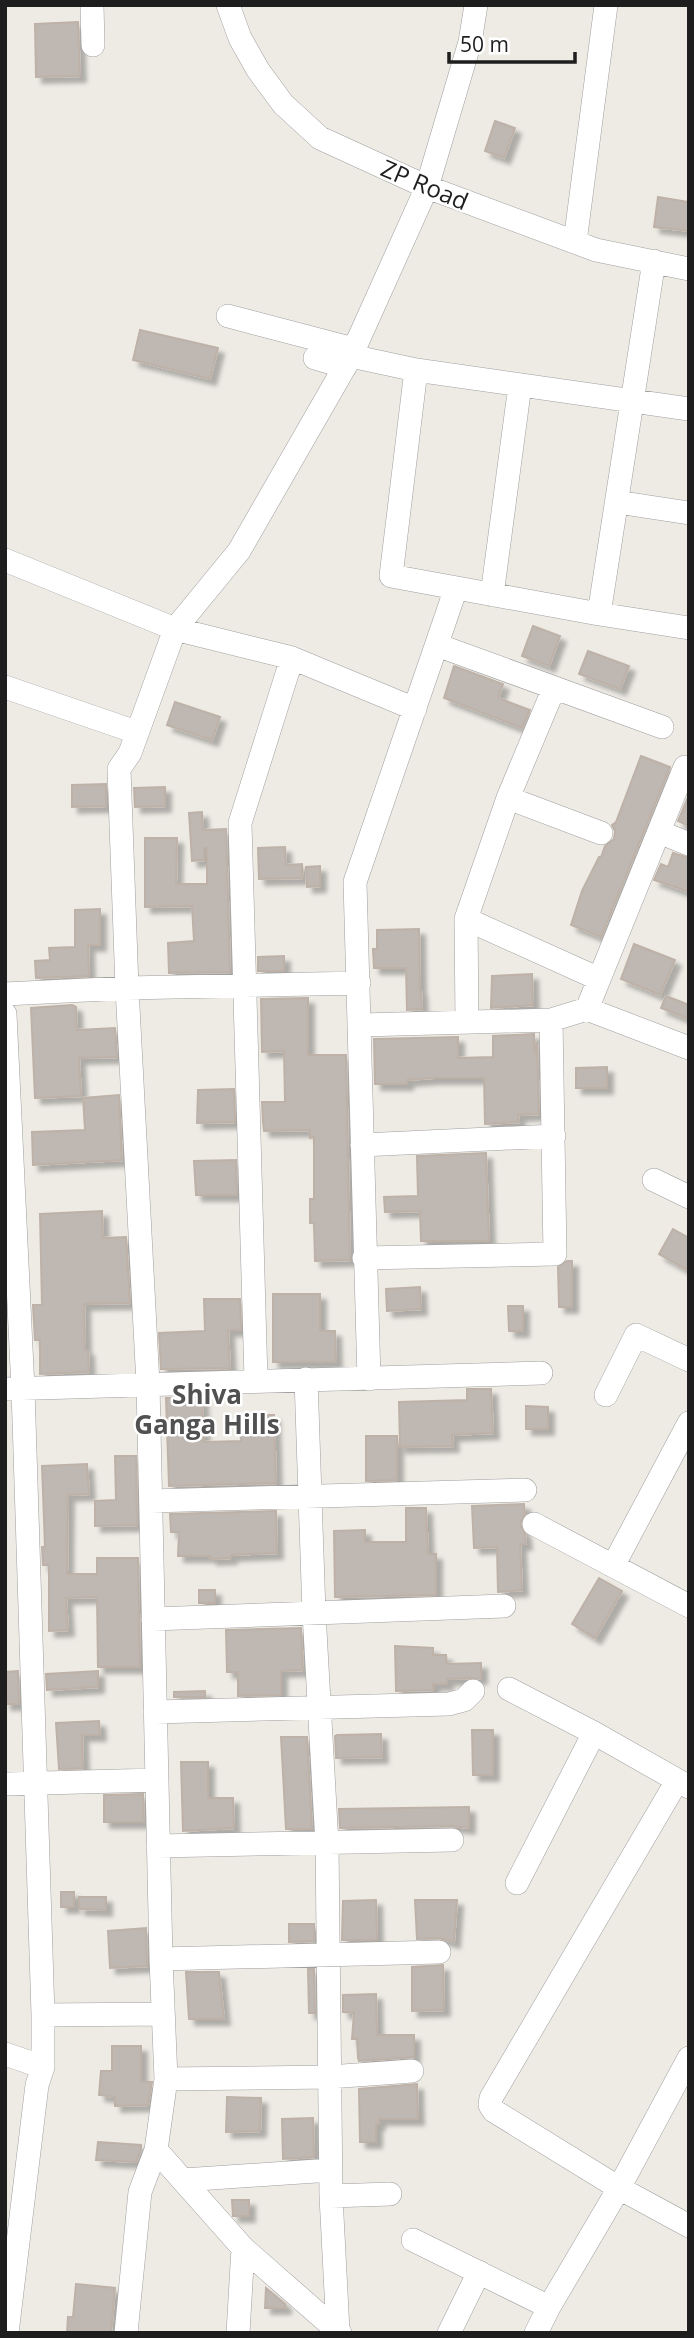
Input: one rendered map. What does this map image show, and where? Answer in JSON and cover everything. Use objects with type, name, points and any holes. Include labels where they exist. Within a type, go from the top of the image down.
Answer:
[{"type":"street","points":[[92,5],[93,45]]},
{"type":"street","name":"ZP Road","points":[[228,5],[240,38],[258,70],[283,104],[320,138],[427,187],[597,250],[689,269]]},
{"type":"street","points":[[126,2333],[140,2192],[156,2150],[166,2079],[148,1384],[127,988],[119,769],[130,753],[175,629],[239,551],[350,357],[427,187],[470,42],[476,5]]},
{"type":"street","points":[[575,242],[606,5]]},
{"type":"street","points":[[599,614],[654,261]]},
{"type":"street","points":[[228,316],[350,357],[416,370],[689,410]]},
{"type":"street","points":[[315,358],[350,357]]},
{"type":"street","points":[[416,370],[391,576],[689,628]]},
{"type":"street","points":[[492,595],[520,385]]},
{"type":"street","points":[[617,502],[689,513]]},
{"type":"street","points":[[5,560],[175,629],[292,658],[415,709]]},
{"type":"street","points":[[369,1378],[355,882],[456,588]]},
{"type":"street","points":[[437,645],[662,727]]},
{"type":"street","points":[[256,1380],[240,823],[292,658]]},
{"type":"street","points":[[5,687],[136,732]]},
{"type":"street","points":[[467,1022],[466,919],[508,798],[554,688]]},
{"type":"street","points":[[587,1009],[685,767]]},
{"type":"street","points":[[508,798],[600,832]]},
{"type":"street","points":[[659,832],[689,844]]},
{"type":"street","points":[[466,919],[599,979]]},
{"type":"street","points":[[5,994],[127,988],[359,983]]},
{"type":"street","points":[[361,1025],[551,1020],[587,1009],[689,1048]]},
{"type":"street","points":[[5,1014],[14,1389],[35,1783],[43,2015],[43,2067],[37,2085],[7,2333]]},
{"type":"street","points":[[364,1258],[555,1254],[551,1020]]},
{"type":"street","points":[[362,1145],[554,1136]]},
{"type":"street","points":[[654,1180],[689,1197]]},
{"type":"street","points":[[606,1395],[636,1335],[689,1360]]},
{"type":"street","points":[[14,1389],[306,1378],[541,1373]]},
{"type":"street","points":[[306,1378],[314,1613],[327,1844],[331,2196],[339,2332]]},
{"type":"street","points":[[612,1566],[689,1423]]},
{"type":"street","points":[[151,1501],[525,1490]]},
{"type":"street","points":[[534,1524],[689,1606]]},
{"type":"street","points":[[153,1619],[504,1606]]},
{"type":"street","points":[[509,1689],[594,1733],[683,1784],[491,2098],[490,2105],[494,2111],[619,2188],[689,2226]]},
{"type":"street","points":[[155,1712],[449,1704],[464,1700],[473,1691]]},
{"type":"street","points":[[517,1883],[594,1733]]},
{"type":"street","points":[[5,1784],[157,1780]]},
{"type":"street","points":[[158,1846],[452,1840]]},
{"type":"street","points":[[161,1959],[439,1952]]},
{"type":"street","points":[[43,2015],[163,2014]]},
{"type":"street","points":[[5,2054],[43,2067]]},
{"type":"street","points":[[536,2333],[689,2058]]},
{"type":"street","points":[[166,2079],[330,2077],[412,2071]]},
{"type":"street","points":[[156,2150],[243,2248],[339,2332]]},
{"type":"street","points":[[183,2180],[331,2170]]},
{"type":"street","points":[[331,2196],[390,2194]]},
{"type":"street","points":[[413,2240],[549,2306]]},
{"type":"street","points":[[238,2333],[243,2248]]},
{"type":"street","points":[[449,2333],[479,2273]]},
{"type":"building","points":[[78,22],[80,76],[36,77],[35,24]]},
{"type":"building","points":[[495,121],[515,128],[504,158],[485,151]]},
{"type":"building","points":[[658,197],[689,202],[689,231],[654,227]]},
{"type":"building","points":[[140,330],[218,348],[210,379],[133,360]]},
{"type":"building","points":[[533,626],[560,636],[549,666],[522,656]]},
{"type":"building","points":[[588,651],[629,666],[620,689],[579,674]]},
{"type":"building","points":[[454,666],[503,684],[498,698],[530,710],[522,728],[444,698]]},
{"type":"building","points":[[175,702],[220,717],[212,740],[167,725]]},
{"type":"building","points":[[641,756],[670,767],[601,937],[571,925],[582,891],[599,857],[605,846],[614,839],[615,831],[612,825],[616,822]]},
{"type":"building","points":[[106,784],[106,806],[72,807],[72,785]]},
{"type":"building","points":[[165,787],[165,806],[135,807],[134,788]]},
{"type":"building","points":[[689,795],[689,826],[678,821]]},
{"type":"building","points":[[202,812],[203,830],[226,829],[230,972],[169,973],[168,943],[194,941],[192,906],[145,907],[145,838],[177,838],[176,884],[207,884],[207,848],[204,848],[204,860],[192,861],[189,813]]},
{"type":"building","points":[[285,847],[286,865],[302,864],[303,878],[259,879],[258,848]]},
{"type":"building","points":[[673,853],[689,858],[689,892],[654,880],[661,864],[668,867]]},
{"type":"building","points":[[320,866],[320,886],[307,887],[306,867]]},
{"type":"building","points":[[100,909],[100,945],[88,945],[89,976],[36,978],[35,961],[50,960],[49,948],[75,947],[75,910]]},
{"type":"building","points":[[419,929],[422,1009],[407,1010],[406,968],[374,968],[373,949],[377,949],[377,930]]},
{"type":"building","points":[[634,944],[675,960],[660,995],[621,979]]},
{"type":"building","points":[[284,956],[284,971],[258,971],[258,957]]},
{"type":"building","points":[[532,974],[533,1005],[491,1008],[492,976]]},
{"type":"building","points":[[666,996],[689,1005],[689,1019],[661,1008]]},
{"type":"building","points":[[308,998],[308,1055],[346,1055],[350,1260],[315,1261],[314,1223],[310,1223],[310,1199],[314,1199],[314,1137],[310,1138],[310,1130],[264,1131],[262,1102],[285,1102],[284,1051],[262,1052],[261,999]]},
{"type":"building","points":[[76,1007],[77,1030],[115,1028],[117,1057],[79,1058],[81,1096],[35,1098],[31,1008]]},
{"type":"building","points":[[534,1034],[534,1053],[537,1042],[539,1114],[518,1115],[519,1122],[485,1124],[484,1078],[433,1078],[407,1080],[407,1084],[375,1084],[374,1039],[458,1037],[458,1058],[493,1057],[493,1036]]},
{"type":"building","points":[[607,1067],[607,1088],[576,1088],[576,1068]]},
{"type":"building","points":[[234,1089],[235,1122],[197,1123],[198,1090]]},
{"type":"building","points":[[119,1095],[122,1160],[33,1165],[32,1132],[85,1130],[83,1098]]},
{"type":"building","points":[[486,1153],[489,1241],[421,1241],[420,1211],[385,1212],[384,1197],[418,1196],[417,1156]]},
{"type":"building","points":[[236,1160],[237,1195],[196,1195],[194,1161]]},
{"type":"building","points":[[102,1211],[103,1238],[126,1237],[130,1303],[84,1304],[85,1350],[88,1350],[89,1372],[40,1374],[40,1340],[35,1340],[33,1305],[42,1305],[40,1214]]},
{"type":"building","points":[[673,1229],[689,1238],[689,1271],[659,1254]]},
{"type":"building","points":[[572,1261],[572,1307],[559,1307],[558,1267]]},
{"type":"building","points":[[420,1287],[421,1309],[387,1311],[386,1289]]},
{"type":"building","points":[[273,1294],[320,1294],[320,1331],[335,1331],[336,1362],[273,1362]]},
{"type":"building","points":[[204,1299],[240,1299],[241,1330],[228,1330],[230,1368],[161,1369],[159,1333],[205,1331]]},
{"type":"building","points":[[508,1306],[523,1306],[523,1331],[509,1331]]},
{"type":"building","points":[[467,1389],[491,1389],[493,1433],[452,1435],[453,1446],[400,1447],[399,1402],[467,1400]]},
{"type":"building","points":[[202,1397],[204,1442],[241,1441],[240,1415],[274,1415],[276,1483],[169,1486],[166,1398]]},
{"type":"building","points":[[526,1406],[548,1407],[548,1429],[526,1429]]},
{"type":"building","points":[[366,1436],[397,1436],[397,1480],[366,1481]]},
{"type":"building","points":[[115,1456],[136,1456],[137,1525],[95,1526],[95,1501],[116,1500]]},
{"type":"building","points":[[87,1464],[89,1494],[68,1495],[67,1574],[97,1574],[97,1558],[138,1558],[140,1667],[98,1667],[97,1597],[66,1598],[68,1630],[49,1631],[49,1565],[43,1565],[42,1547],[45,1547],[42,1466]]},
{"type":"building","points":[[524,1504],[525,1514],[520,1524],[526,1544],[520,1544],[522,1590],[498,1592],[497,1547],[474,1548],[472,1506]]},
{"type":"building","points":[[406,1508],[426,1508],[428,1554],[436,1554],[436,1595],[335,1597],[334,1531],[365,1530],[365,1542],[406,1542]]},
{"type":"building","points":[[276,1511],[277,1553],[231,1555],[231,1558],[211,1559],[210,1556],[178,1556],[179,1532],[171,1532],[170,1514]]},
{"type":"building","points":[[599,1578],[622,1591],[595,1638],[572,1624]]},
{"type":"building","points":[[199,1590],[215,1590],[215,1603],[199,1603]]},
{"type":"building","points":[[301,1628],[303,1670],[281,1671],[281,1695],[238,1696],[238,1672],[227,1672],[226,1630]]},
{"type":"building","points":[[395,1646],[433,1648],[433,1655],[446,1655],[447,1664],[481,1663],[481,1678],[447,1679],[447,1684],[433,1684],[433,1690],[396,1691]]},
{"type":"building","points":[[18,1671],[19,1704],[5,1704],[5,1672]]},
{"type":"building","points":[[98,1671],[98,1687],[47,1690],[46,1674]]},
{"type":"building","points":[[205,1691],[205,1697],[174,1697],[174,1692]]},
{"type":"building","points":[[99,1721],[100,1735],[82,1735],[83,1768],[59,1769],[56,1723]]},
{"type":"building","points":[[472,1730],[493,1730],[493,1775],[473,1775]]},
{"type":"building","points":[[381,1734],[382,1757],[336,1758],[335,1736]]},
{"type":"building","points":[[281,1737],[307,1737],[312,1829],[286,1829]]},
{"type":"building","points":[[181,1762],[208,1762],[208,1798],[233,1798],[234,1828],[183,1831]]},
{"type":"building","points":[[143,1794],[144,1822],[104,1822],[104,1795]]},
{"type":"building","points":[[469,1807],[469,1828],[340,1828],[339,1809]]},
{"type":"building","points":[[61,1892],[74,1892],[74,1907],[61,1907]]},
{"type":"building","points":[[79,1897],[106,1897],[106,1910],[79,1909]]},
{"type":"building","points":[[376,1900],[377,1940],[342,1940],[343,1901]]},
{"type":"building","points":[[415,1900],[457,1900],[454,1942],[439,1938],[417,1939]]},
{"type":"building","points":[[289,1924],[314,1924],[314,1941],[289,1942]]},
{"type":"building","points":[[146,1928],[147,1966],[110,1968],[108,1931]]},
{"type":"building","points":[[443,1965],[444,2010],[412,2011],[412,1967]]},
{"type":"building","points":[[308,1969],[314,1969],[315,2013],[309,2013]]},
{"type":"building","points":[[186,1972],[219,1972],[224,2019],[189,2019]]},
{"type":"building","points":[[376,1994],[377,2035],[414,2035],[414,2057],[359,2061],[357,2039],[352,2039],[354,2013],[343,2012],[343,1995]]},
{"type":"building","points":[[112,2046],[141,2046],[141,2082],[152,2082],[148,2105],[115,2106],[115,2097],[99,2095],[101,2071],[112,2071]]},
{"type":"building","points":[[417,2084],[418,2119],[379,2119],[379,2124],[376,2124],[376,2142],[360,2142],[359,2089]]},
{"type":"building","points":[[227,2097],[261,2098],[260,2131],[226,2132]]},
{"type":"building","points":[[313,2118],[314,2157],[283,2159],[282,2119]]},
{"type":"building","points":[[98,2142],[141,2145],[141,2150],[136,2162],[96,2160]]},
{"type":"building","points":[[232,2200],[249,2200],[249,2216],[233,2216]]},
{"type":"building","points":[[76,2284],[115,2288],[111,2333],[67,2333],[68,2317],[73,2317]]},
{"type":"building","points":[[266,2288],[285,2304],[285,2308],[265,2308]]},
{"type":"district","name":"Shiva Ganga Hills","points":[[207,1409]]}]
